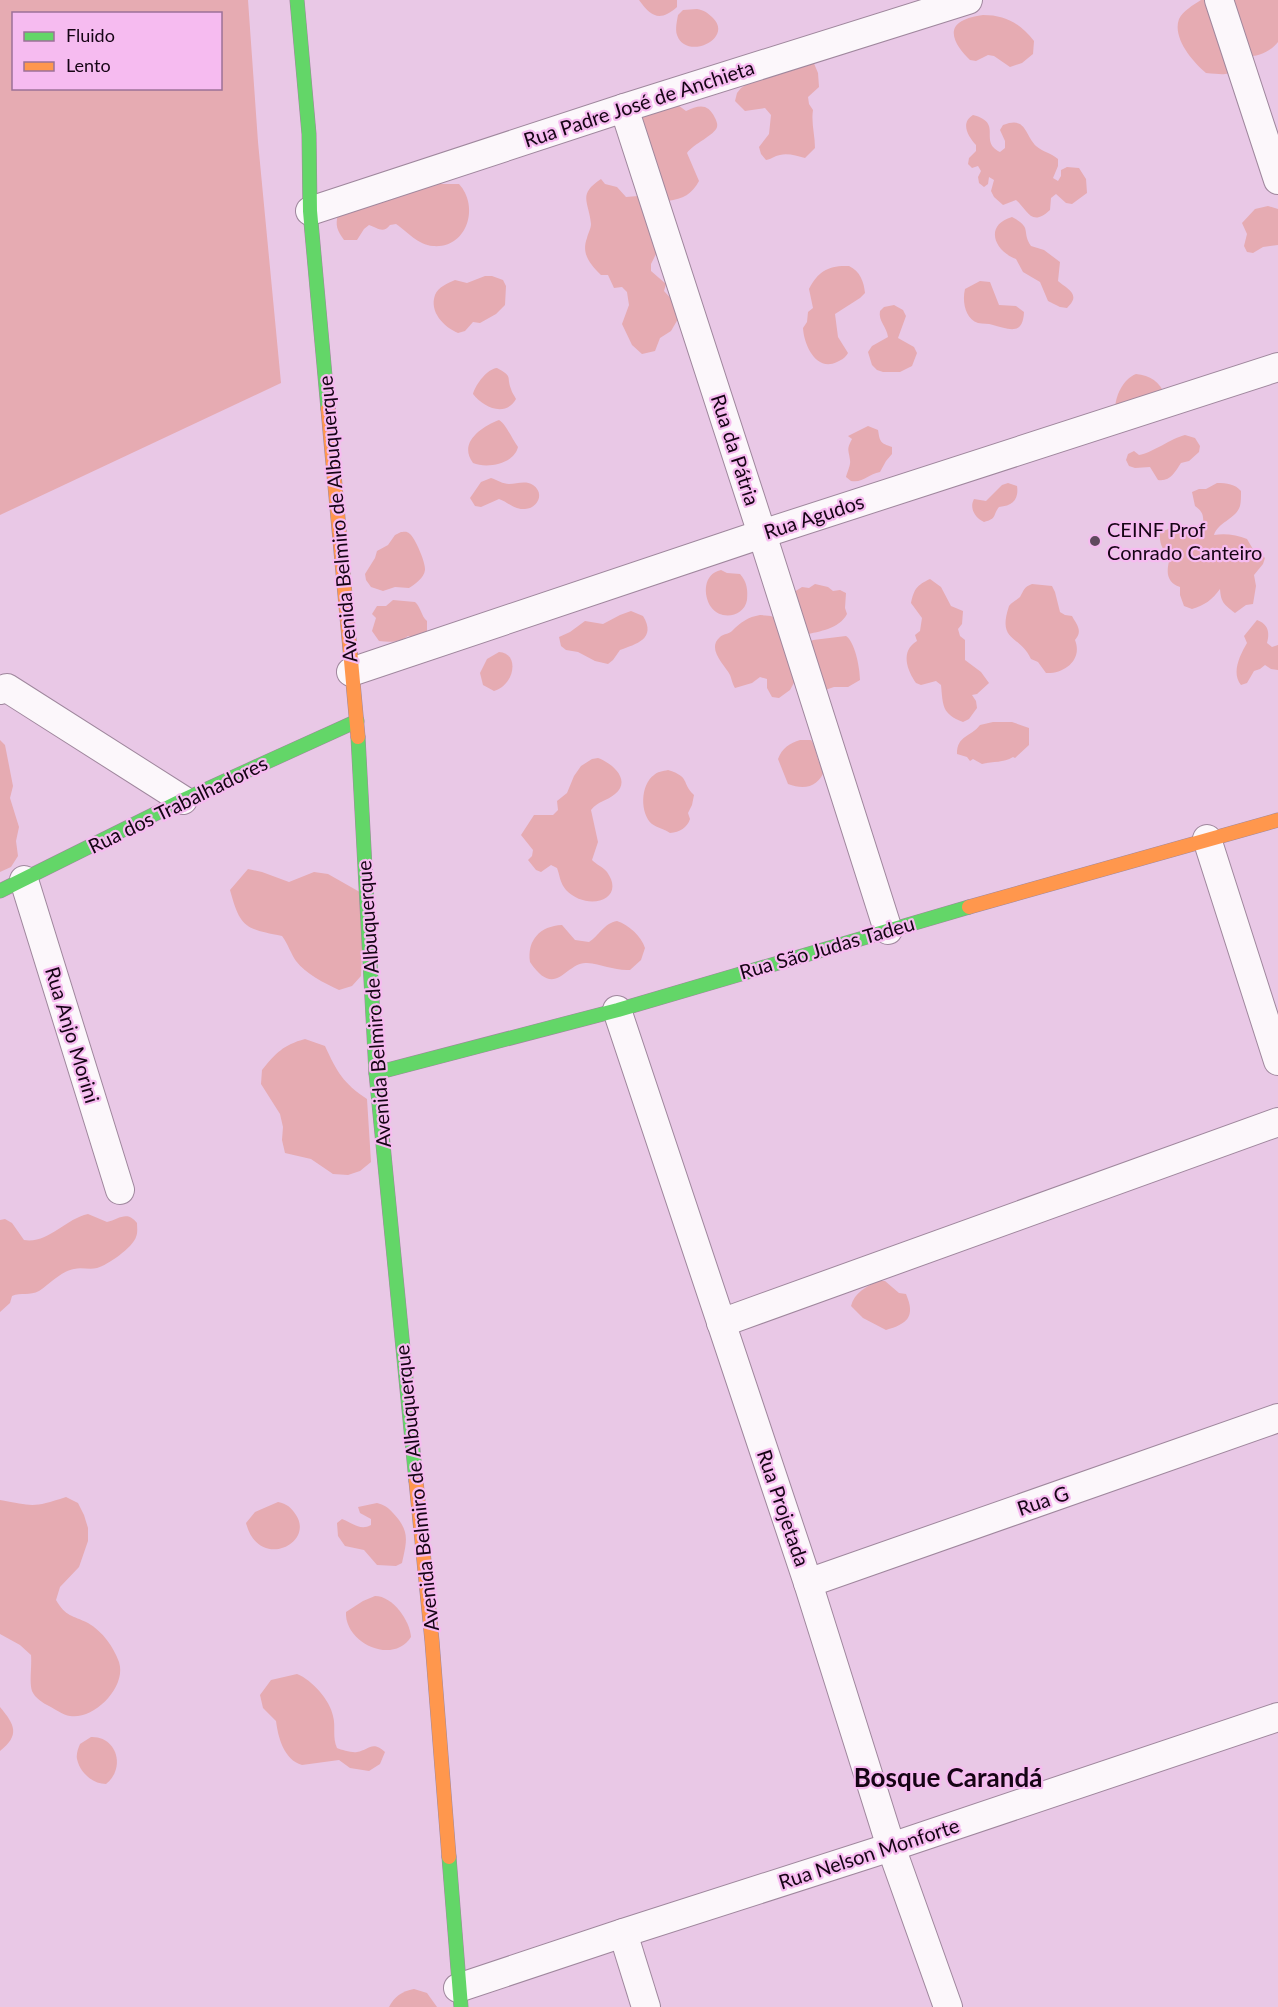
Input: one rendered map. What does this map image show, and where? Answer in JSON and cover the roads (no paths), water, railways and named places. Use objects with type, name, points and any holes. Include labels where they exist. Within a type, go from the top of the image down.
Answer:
[{"type":"main road","name":"Avenida Belmiro de Albuquerque","points":[[297,0],[309,134],[310,211],[357,721],[376,1073],[432,1641],[460,1997]]},
{"type":"main road","name":"Rua dos Trabalhadores","points":[[12,885],[183,800],[357,721]]},
{"type":"main road","name":"Rua São Judas Tadeu","points":[[376,1073],[617,1010],[888,930],[1278,820]]},
{"type":"street","name":"Rua Padre José de Anchieta","points":[[310,211],[624,108],[968,0]]},
{"type":"street","points":[[1219,0],[1278,180]]},
{"type":"street","name":"Rua da Pátria","points":[[624,108],[888,930]]},
{"type":"street","name":"Rua Agudos","points":[[351,672],[762,534],[1278,367]]},
{"type":"street","points":[[0,690],[7,688],[183,800]]},
{"type":"street","points":[[1207,839],[1278,1061]]},
{"type":"street","name":"Rua Anjo Morini","points":[[12,885],[120,1190]]},
{"type":"street","name":"Rua Projetada","points":[[617,1010],[808,1583],[891,1847],[948,2007]]},
{"type":"street","points":[[721,1323],[1278,1122]]},
{"type":"street","name":"Rua G","points":[[808,1583],[1278,1418]]},
{"type":"street","name":"Rua Nelson Monforte","points":[[460,1997],[623,1933],[891,1847],[1278,1716]]},
{"type":"street","points":[[623,1933],[646,2007]]},
{"type":"place","name":"CEINF Prof Conrado Canteiro","points":[[1095,541]]},
{"type":"district","name":"Bosque Carandá","points":[[948,1778]]}]
